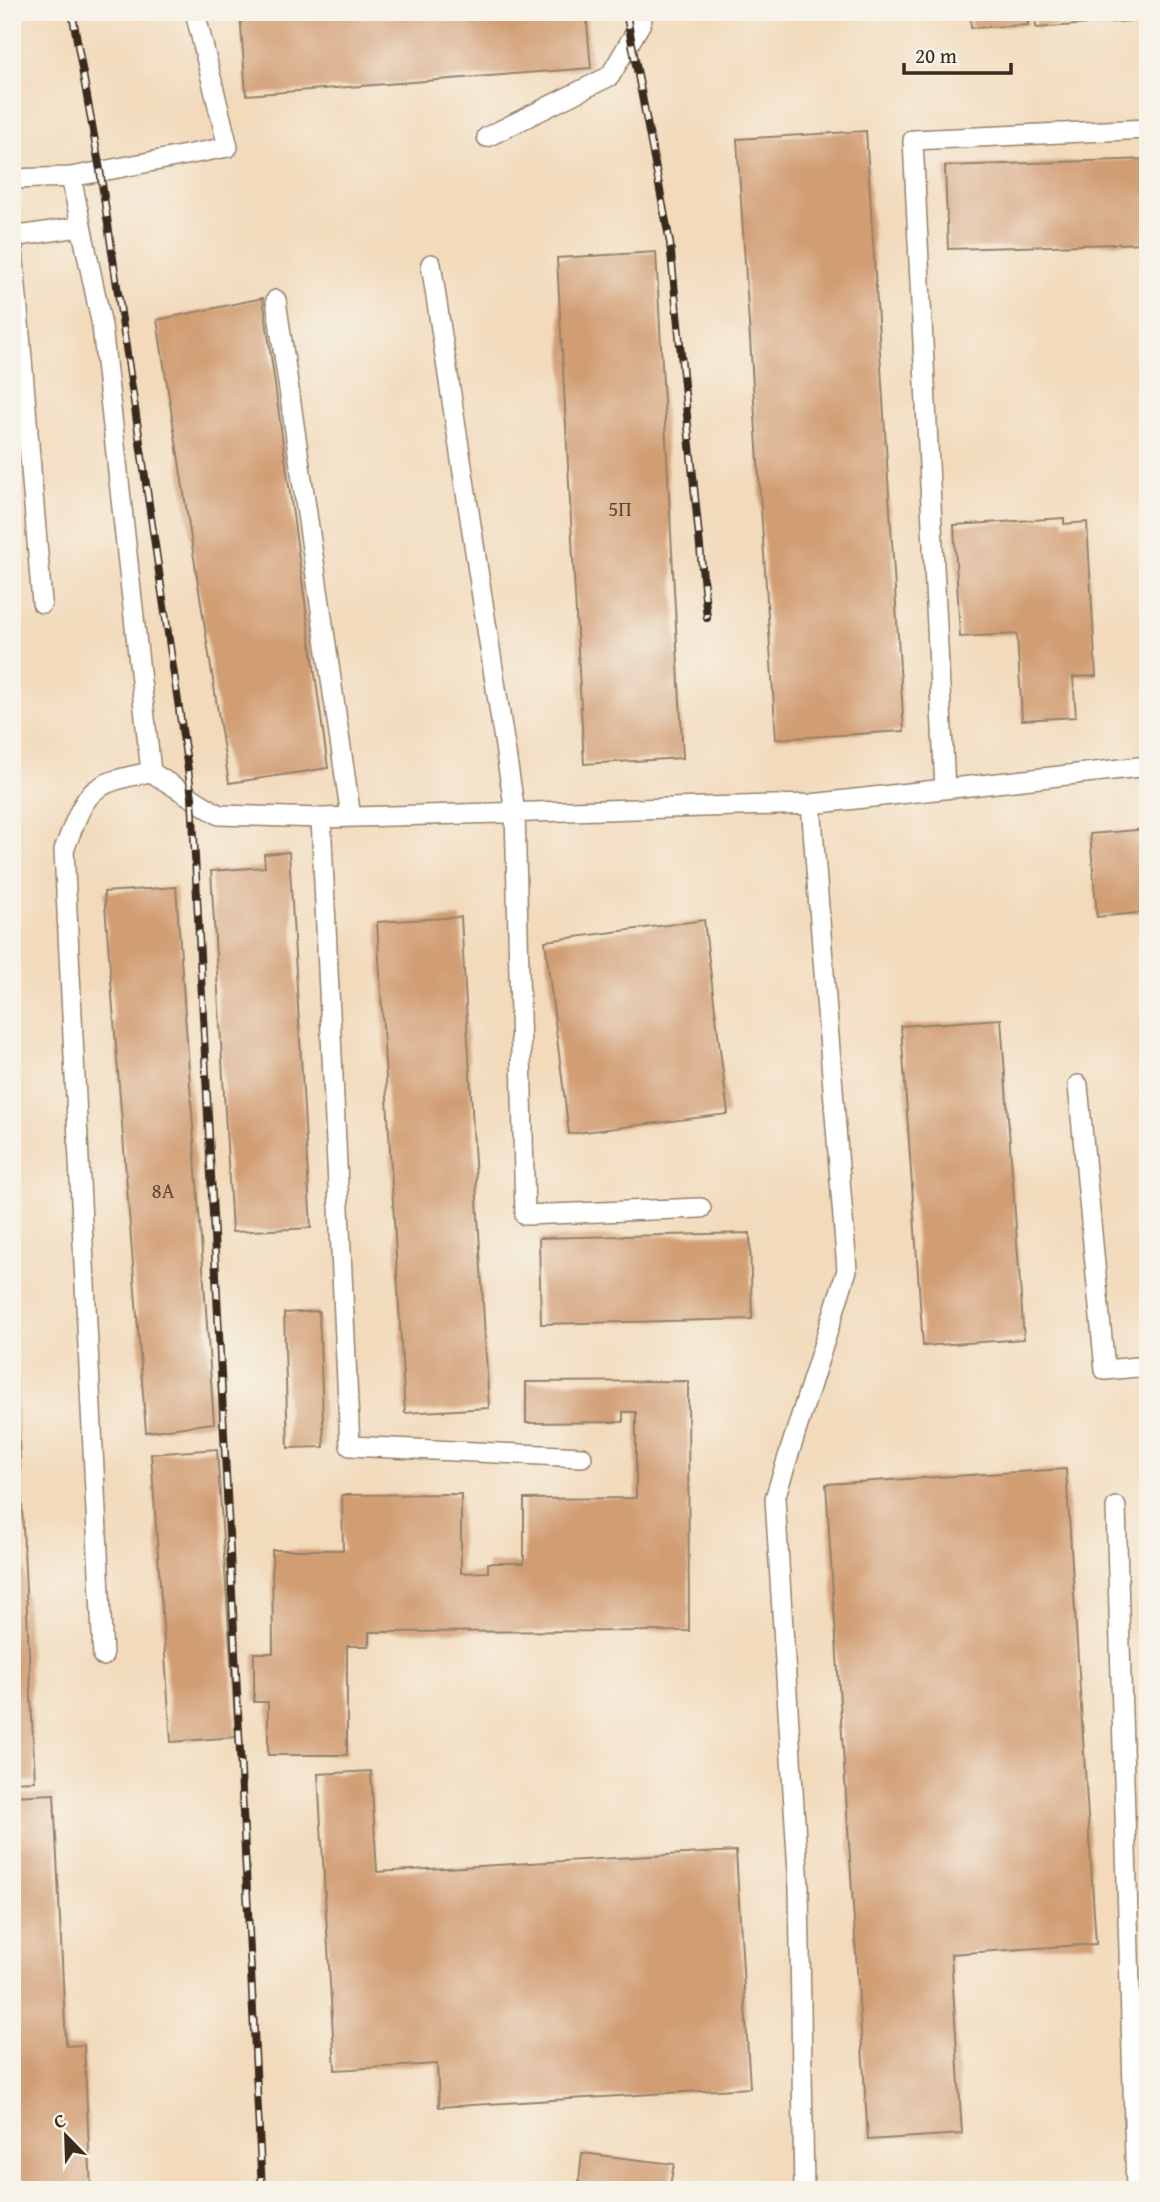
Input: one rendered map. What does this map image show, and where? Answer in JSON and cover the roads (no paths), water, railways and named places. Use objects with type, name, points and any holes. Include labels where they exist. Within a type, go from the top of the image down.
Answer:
[{"type":"lane","points":[[12,179],[71,177],[228,147],[194,12]]},
{"type":"lane","points":[[487,137],[610,76],[641,23],[643,12]]},
{"type":"lane","points":[[945,789],[913,141],[1148,130]]},
{"type":"lane","points":[[71,177],[79,227],[102,326],[151,772]]},
{"type":"lane","points":[[42,603],[12,237],[79,227]]},
{"type":"lane","points":[[431,264],[515,812],[525,1215],[701,1208]]},
{"type":"lane","points":[[276,300],[351,817]]},
{"type":"lane","points":[[103,1656],[64,850],[83,801],[109,780],[151,772],[219,815],[321,818],[811,804],[1148,766]]},
{"type":"lane","points":[[804,2190],[799,1888],[775,1498],[847,1270],[811,804]]},
{"type":"lane","points":[[321,818],[350,1446],[582,1457]]},
{"type":"lane","points":[[1078,1085],[1105,1370],[1148,1366]]},
{"type":"lane","points":[[1116,1507],[1136,2190]]},
{"type":"railway","points":[[72,12],[100,170],[192,797],[262,2190]]},
{"type":"railway","points":[[626,12],[670,243],[707,618]]}]
